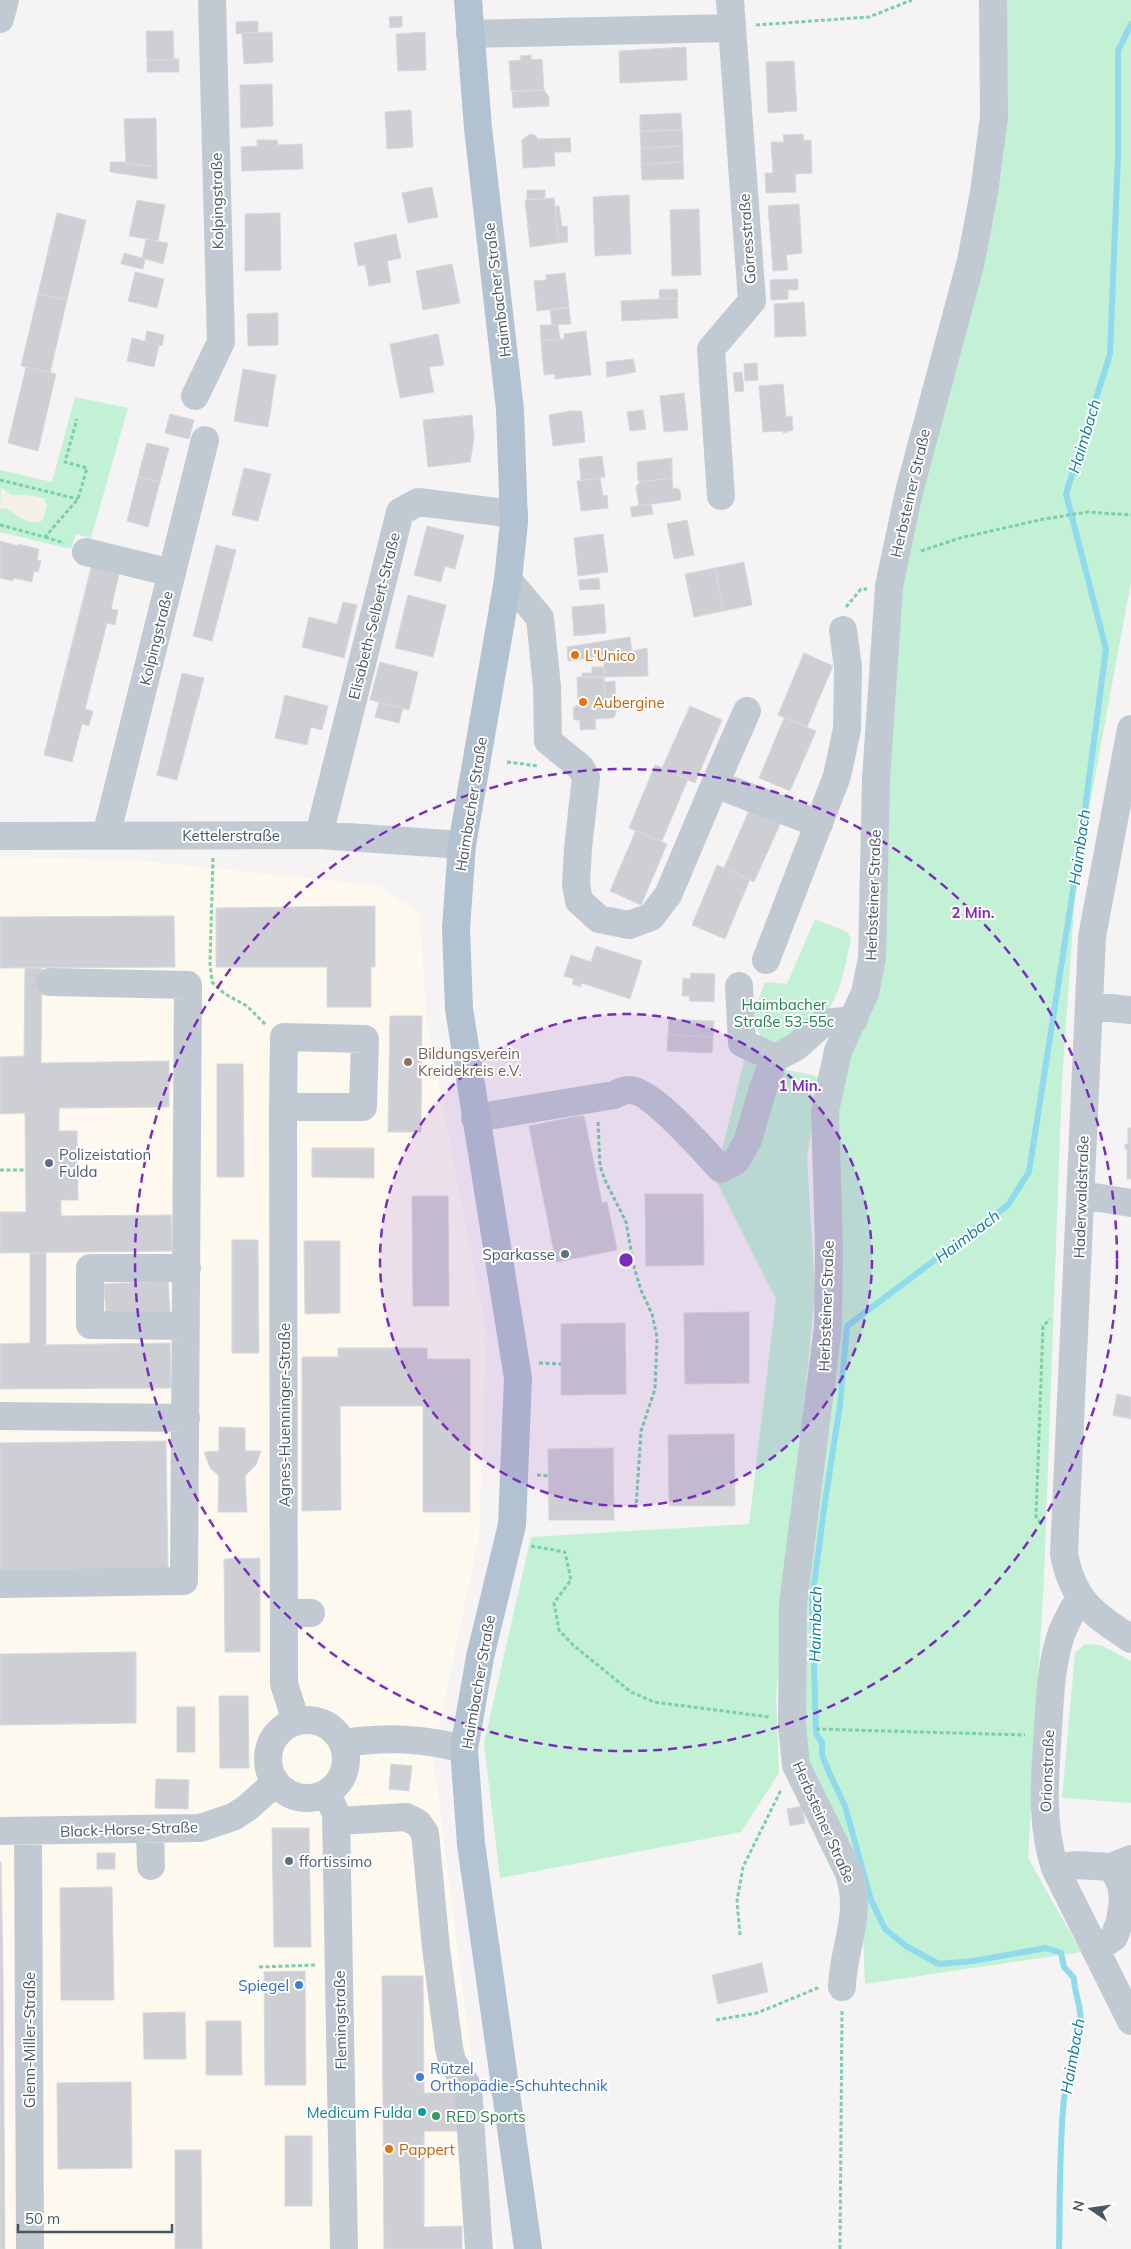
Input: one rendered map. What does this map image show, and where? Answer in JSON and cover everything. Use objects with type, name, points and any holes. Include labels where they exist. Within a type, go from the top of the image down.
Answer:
[{"type":"main road","name":"Haimbacher Straße","points":[[468,0],[479,138],[510,410],[514,514],[508,580],[462,845],[456,928],[459,1009],[518,1378],[512,1526],[480,1657],[464,1749],[471,1844],[528,2249]]},
{"type":"street","points":[[0,19],[5,0]]},
{"type":"street","name":"Kolpingstraße","points":[[195,396],[221,342],[212,0]]},
{"type":"street","name":"Görresstraße","points":[[721,496],[711,349],[752,301],[730,28],[730,0]]},
{"type":"street","name":"Herbsteiner Straße","points":[[842,1982],[852,1936],[855,1903],[854,1888],[849,1873],[796,1765],[792,1726],[794,1604],[828,1327],[829,1247],[824,1154],[825,1111],[838,1051],[865,993],[872,958],[876,779],[889,586],[913,474],[971,261],[984,192],[994,117],[993,0]]},
{"type":"street","points":[[470,34],[730,28]]},
{"type":"street","name":"Kolpingstraße","points":[[106,836],[205,440]]},
{"type":"street","name":"Elisabeth-Selbert-Straße","points":[[319,835],[400,512],[418,502],[514,514]]},
{"type":"street","points":[[79,549],[172,573]]},
{"type":"street","points":[[508,580],[540,618],[548,687],[546,754],[580,766],[586,777],[576,884],[579,901],[599,919],[628,925],[651,917],[668,895],[747,711]]},
{"type":"street","points":[[766,960],[837,776],[847,729],[848,668],[843,630]]},
{"type":"street","name":"Haderwaldstraße","points":[[1131,729],[1092,937],[1064,1554],[1068,1574],[1080,1598],[1094,1613],[1131,1639]]},
{"type":"street","points":[[715,784],[819,824]]},
{"type":"street","name":"Kettelerstraße","points":[[0,836],[319,835],[462,845]]},
{"type":"street","points":[[0,1584],[184,1580],[188,985],[50,982]]},
{"type":"street","points":[[740,986],[742,1043],[786,1053]]},
{"type":"street","points":[[1089,1006],[1131,1010]]},
{"type":"street","points":[[475,1118],[630,1090],[650,1098],[690,1134],[720,1168],[736,1161],[748,1140],[763,1088],[786,1053],[823,1023],[854,1020]]},
{"type":"street","points":[[283,1107],[363,1107],[365,1039],[284,1037]]},
{"type":"street","name":"Agnes-Huenninger-Straße","points":[[284,1037],[283,1107],[298,1613],[284,1684],[296,1721]]},
{"type":"street","points":[[1081,1195],[1131,1203]]},
{"type":"street","points":[[186,1326],[90,1325],[90,1268],[187,1268]]},
{"type":"street","points":[[0,1416],[186,1418]]},
{"type":"street","name":"Orionstraße","points":[[1080,1598],[1062,1632],[1055,1658],[1044,1808],[1050,1854],[1055,1868],[1131,2021]]},
{"type":"street","points":[[315,1720],[332,1728],[344,1743],[347,1758],[345,1772],[338,1784],[327,1794],[314,1798],[299,1798],[286,1793],[275,1784],[269,1770],[268,1754],[272,1740],[282,1728],[296,1721],[315,1720]]},
{"type":"street","points":[[344,1743],[376,1739],[427,1740],[464,1749]]},
{"type":"street","name":"Black-Horse-Straße","points":[[0,1832],[187,1829],[216,1824],[247,1808],[275,1784]]},
{"type":"street","name":"Flemingstraße","points":[[327,1794],[336,1814],[344,2249]]},
{"type":"street","points":[[336,1821],[406,1817],[414,1819],[425,1833],[436,1948],[449,2048],[452,2061],[468,2087],[479,2249]]},
{"type":"street","points":[[150,1830],[151,1866]]},
{"type":"street","name":"Glenn-Miller-Straße","points":[[28,1831],[30,2249]]},
{"type":"street","points":[[1055,1868],[1122,1863],[1121,1884],[1123,1900],[1120,1921],[1114,1937],[1096,1950]]},
{"type":"path","points":[[730,28],[868,18],[912,0]]},
{"type":"path","points":[[45,538],[78,499],[87,468],[65,462],[77,418]]},
{"type":"path","points":[[63,442],[70,444]]},
{"type":"path","points":[[0,480],[78,499]]},
{"type":"path","points":[[894,559],[960,538],[1044,519],[1088,512],[1131,515]]},
{"type":"path","points":[[0,525],[79,549]]},
{"type":"path","points":[[843,630],[845,608],[861,589],[889,586]]},
{"type":"path","points":[[508,762],[546,754]]},
{"type":"path","points":[[212,848],[210,963],[212,982],[225,994],[247,1006],[268,1026],[284,1037]]},
{"type":"path","points":[[764,1012],[786,1053]]},
{"type":"path","points":[[587,1099],[597,1112],[600,1166],[626,1222],[634,1267],[641,1290],[652,1314],[657,1337],[655,1389],[641,1431],[636,1508]]},
{"type":"path","points":[[0,1170],[26,1170]]},
{"type":"path","points":[[535,1363],[561,1364]]},
{"type":"path","points":[[534,1474],[549,1476]]},
{"type":"path","points":[[526,1546],[565,1552],[571,1580],[554,1603],[559,1630],[573,1645],[631,1692],[654,1702],[768,1717],[792,1726]]},
{"type":"path","points":[[819,1728],[1048,1736]]},
{"type":"path","points":[[740,1934],[737,1901],[743,1867],[796,1765]]},
{"type":"path","points":[[259,1967],[318,1964]]},
{"type":"path","points":[[716,2020],[757,2013],[842,1982],[840,2249]]},
{"type":"shaded area","points":[[0,857],[123,859],[377,885],[419,913],[427,1023],[487,1336],[479,1537],[433,1756],[496,2249],[0,2249]]},
{"type":"green space","points":[[984,0],[1131,0],[1131,582],[1076,880],[1062,1081],[1044,1576],[1028,1858],[1081,1952],[865,1984],[861,1885],[801,1753],[794,1600],[821,1390],[829,1095],[863,958],[891,617],[975,220],[989,84]]},
{"type":"green space","points":[[75,397],[128,408],[91,538],[76,534],[71,549],[0,532],[0,470],[52,482]]},
{"type":"green space","name":"Haimbacher Straße 53-55c","points":[[815,919],[847,932],[851,938],[844,972],[835,998],[826,1012],[809,1030],[783,1049],[761,1038],[753,1014],[765,982],[787,984]]},
{"type":"green space","points":[[744,1060],[820,1077],[807,1157],[815,1291],[776,1696],[779,1773],[741,1832],[500,1878],[484,1743],[531,1537],[749,1524],[776,1299],[715,1179]]},
{"type":"green space","points":[[1085,1644],[1101,1645],[1131,1661],[1131,1803],[1062,1798],[1075,1653]]},
{"type":"sand","points":[[1,487],[11,495],[28,495],[44,498],[47,506],[43,520],[38,522],[28,521],[6,508],[0,509]]},
{"type":"building","points":[[402,16],[402,27],[390,28],[389,17]]},
{"type":"building","points":[[258,21],[258,32],[236,34],[236,22]]},
{"type":"building","points":[[146,31],[173,31],[174,60],[147,60]]},
{"type":"building","points":[[272,32],[273,62],[244,64],[242,33]]},
{"type":"building","points":[[425,32],[426,70],[398,71],[396,34]]},
{"type":"building","points":[[686,47],[687,80],[620,83],[619,51]]},
{"type":"building","points":[[531,55],[531,60],[542,59],[544,90],[511,91],[509,61],[521,60],[520,56]]},
{"type":"building","points":[[179,59],[179,72],[147,72],[147,60]]},
{"type":"building","points":[[794,61],[797,111],[768,113],[766,62]]},
{"type":"building","points":[[272,84],[273,126],[241,128],[240,85]]},
{"type":"building","points":[[544,90],[549,97],[549,106],[513,108],[512,92]]},
{"type":"building","points":[[411,110],[413,147],[387,149],[385,112]]},
{"type":"building","points":[[681,113],[682,130],[640,131],[640,115]]},
{"type":"building","points":[[156,118],[157,167],[126,164],[124,119]]},
{"type":"building","points":[[682,130],[683,146],[641,148],[640,131]]},
{"type":"building","points":[[530,134],[535,135],[538,139],[570,138],[571,152],[554,152],[555,166],[523,168],[522,140]]},
{"type":"building","points":[[803,134],[804,141],[811,140],[812,173],[795,174],[796,192],[766,193],[765,173],[773,173],[771,142],[784,142],[783,135]]},
{"type":"building","points":[[257,140],[277,140],[278,145],[302,144],[303,169],[242,171],[241,147],[257,146]]},
{"type":"building","points":[[683,146],[683,162],[641,164],[641,148]]},
{"type":"building","points":[[110,162],[126,162],[157,167],[157,179],[110,172]]},
{"type":"building","points":[[683,162],[684,179],[642,180],[641,164]]},
{"type":"building","points":[[432,187],[438,217],[408,223],[402,193]]},
{"type":"building","points":[[527,190],[545,190],[545,198],[527,199]]},
{"type":"building","points":[[629,195],[631,254],[595,256],[593,197]]},
{"type":"building","points":[[554,198],[559,243],[530,247],[525,200]]},
{"type":"building","points":[[137,200],[165,205],[158,241],[129,236]]},
{"type":"building","points":[[799,204],[802,253],[786,255],[788,270],[773,271],[768,206]]},
{"type":"building","points":[[555,206],[559,206],[562,227],[567,226],[568,242],[559,243]]},
{"type":"building","points":[[699,209],[701,275],[672,276],[670,210]]},
{"type":"building","points":[[57,213],[86,220],[67,300],[38,294]]},
{"type":"building","points":[[280,213],[281,270],[245,271],[245,214]]},
{"type":"building","points":[[396,234],[401,258],[387,261],[391,282],[369,286],[365,265],[358,266],[354,243]]},
{"type":"building","points":[[146,239],[168,243],[163,264],[142,258]]},
{"type":"building","points":[[124,253],[145,259],[143,269],[121,264]]},
{"type":"building","points":[[452,264],[460,303],[423,310],[416,271]]},
{"type":"building","points":[[135,272],[164,279],[157,308],[128,301]]},
{"type":"building","points":[[565,273],[569,307],[537,311],[534,281],[546,280],[546,275]]},
{"type":"building","points":[[798,279],[798,290],[788,290],[788,299],[771,300],[770,280]]},
{"type":"building","points":[[677,289],[678,298],[660,299],[659,290]]},
{"type":"building","points":[[38,294],[67,300],[50,373],[21,366]]},
{"type":"building","points":[[677,298],[678,318],[622,321],[621,301]]},
{"type":"building","points":[[804,302],[806,336],[775,337],[774,304]]},
{"type":"building","points":[[569,308],[571,324],[552,325],[550,310]]},
{"type":"building","points":[[278,313],[278,345],[248,346],[247,314]]},
{"type":"building","points":[[540,325],[558,325],[560,339],[541,341]]},
{"type":"building","points":[[147,331],[164,335],[162,346],[145,341]]},
{"type":"building","points":[[586,331],[591,375],[555,379],[555,374],[544,375],[541,341],[564,339],[564,334]]},
{"type":"building","points":[[438,334],[444,365],[429,367],[434,392],[400,398],[390,344]]},
{"type":"building","points":[[132,338],[159,345],[154,367],[127,361]]},
{"type":"building","points":[[633,359],[636,372],[607,377],[606,362]]},
{"type":"building","points":[[757,363],[758,380],[745,381],[744,364]]},
{"type":"building","points":[[26,367],[56,374],[38,451],[8,443]]},
{"type":"building","points":[[243,369],[276,375],[268,427],[234,421]]},
{"type":"building","points":[[742,372],[744,391],[735,392],[733,373]]},
{"type":"building","points":[[783,384],[786,417],[792,416],[793,430],[783,433],[783,431],[763,432],[759,386]]},
{"type":"building","points":[[684,393],[688,430],[664,432],[660,396]]},
{"type":"building","points":[[643,410],[646,429],[630,431],[627,412]]},
{"type":"building","points":[[582,411],[585,442],[553,446],[549,415]]},
{"type":"building","points":[[170,414],[194,420],[189,439],[165,433]]},
{"type":"building","points":[[472,415],[474,439],[470,462],[428,467],[423,420]]},
{"type":"building","points":[[147,443],[169,448],[160,482],[138,477]]},
{"type":"building","points":[[602,456],[605,477],[581,481],[579,459]]},
{"type":"building","points":[[672,458],[672,478],[640,482],[638,480],[637,462]]},
{"type":"building","points":[[244,468],[271,474],[258,521],[232,515]]},
{"type":"building","points":[[138,477],[160,482],[148,527],[127,521]]},
{"type":"building","points":[[600,478],[603,496],[607,495],[608,508],[581,511],[577,481]]},
{"type":"building","points":[[672,478],[673,489],[677,488],[680,490],[681,500],[639,506],[636,487],[640,482]]},
{"type":"building","points":[[651,504],[653,514],[632,517],[630,507]]},
{"type":"building","points":[[687,520],[694,555],[674,559],[667,524]]},
{"type":"building","points":[[427,526],[464,535],[455,569],[445,566],[441,582],[414,575]]},
{"type":"building","points":[[603,534],[608,572],[578,576],[574,538]]},
{"type":"building","points":[[0,541],[39,549],[37,560],[41,561],[38,572],[34,571],[32,582],[14,578],[13,581],[0,578]]},
{"type":"building","points":[[216,545],[236,550],[212,641],[193,636]]},
{"type":"building","points":[[744,562],[752,605],[723,611],[715,568]]},
{"type":"building","points":[[92,564],[120,570],[111,609],[118,610],[115,625],[107,623],[85,709],[93,711],[89,726],[82,724],[72,762],[44,755]]},
{"type":"building","points":[[715,568],[723,611],[694,617],[685,574]]},
{"type":"building","points":[[599,578],[600,589],[580,590],[579,580]]},
{"type":"building","points":[[408,595],[446,605],[433,657],[395,648]]},
{"type":"building","points":[[343,602],[357,605],[344,658],[302,647],[309,617],[337,624]]},
{"type":"building","points":[[604,604],[606,633],[574,636],[572,607]]},
{"type":"building","points":[[630,637],[632,651],[568,661],[567,647]]},
{"type":"building","points":[[647,648],[648,676],[604,677],[604,657]]},
{"type":"building","points":[[804,653],[833,666],[807,727],[778,715]]},
{"type":"building","points":[[380,662],[418,672],[409,710],[370,700]]},
{"type":"building","points":[[592,667],[604,667],[604,677],[582,677],[582,673],[592,673]]},
{"type":"building","points":[[182,673],[204,678],[177,780],[157,775]]},
{"type":"building","points":[[577,677],[604,677],[605,705],[578,705]]},
{"type":"building","points":[[615,681],[616,714],[613,718],[595,719],[596,729],[580,730],[580,720],[574,720],[573,708],[578,705],[605,705],[604,682]]},
{"type":"building","points":[[285,695],[328,706],[322,730],[311,727],[307,745],[275,738]]},
{"type":"building","points":[[379,702],[403,708],[399,723],[375,717]]},
{"type":"building","points":[[690,706],[722,720],[695,783],[662,768]]},
{"type":"building","points":[[784,718],[816,731],[790,791],[759,778]]},
{"type":"building","points":[[655,765],[688,779],[662,841],[629,828]]},
{"type":"building","points":[[751,806],[782,820],[754,882],[724,868]]},
{"type":"building","points":[[636,830],[667,844],[641,905],[610,891]]},
{"type":"building","points":[[717,865],[750,879],[725,939],[692,925]]},
{"type":"building","points":[[375,906],[375,967],[371,967],[371,1007],[327,1007],[327,967],[216,967],[216,908]]},
{"type":"building","points":[[174,916],[175,967],[0,968],[0,917]]},
{"type":"building","points":[[596,946],[642,961],[630,999],[582,983],[581,987],[572,984],[574,979],[564,976],[571,955],[591,962]]},
{"type":"building","points":[[25,968],[42,968],[41,1063],[169,1061],[169,1107],[59,1108],[59,1131],[77,1131],[78,1200],[61,1200],[61,1216],[171,1215],[172,1251],[0,1253],[0,1212],[26,1212],[25,1113],[0,1114],[0,1057],[24,1056]]},
{"type":"building","points":[[691,973],[715,974],[714,1002],[689,1001],[690,996],[682,996],[683,978],[690,979]]},
{"type":"building","points":[[390,1016],[422,1016],[421,1132],[388,1132]]},
{"type":"building","points":[[669,1019],[714,1021],[713,1037],[668,1035]]},
{"type":"building","points":[[668,1035],[713,1037],[712,1053],[667,1051]]},
{"type":"building","points":[[217,1064],[243,1064],[244,1177],[217,1177]]},
{"type":"building","points":[[584,1116],[602,1203],[607,1202],[617,1250],[556,1262],[529,1126]]},
{"type":"building","points":[[1128,1128],[1131,1128],[1131,1179],[1127,1179],[1127,1149],[1125,1149],[1125,1144],[1128,1144]]},
{"type":"building","points":[[312,1148],[374,1148],[374,1178],[312,1177]]},
{"type":"building","points":[[645,1194],[703,1194],[704,1265],[646,1266]]},
{"type":"building","points":[[412,1196],[448,1196],[449,1306],[413,1306]]},
{"type":"building","points":[[232,1240],[258,1240],[259,1353],[232,1353]]},
{"type":"building","points":[[304,1241],[340,1241],[340,1313],[305,1314]]},
{"type":"building","points":[[30,1253],[46,1253],[46,1345],[170,1343],[171,1388],[0,1389],[0,1344],[30,1343]]},
{"type":"building","points":[[168,1281],[170,1312],[106,1314],[104,1284]]},
{"type":"building","points":[[749,1312],[749,1383],[685,1384],[684,1313]]},
{"type":"building","points":[[625,1323],[626,1394],[561,1395],[561,1324]]},
{"type":"building","points":[[338,1348],[427,1348],[427,1359],[470,1359],[470,1512],[423,1512],[423,1406],[340,1406],[341,1510],[302,1511],[302,1357],[338,1357]]},
{"type":"building","points":[[1117,1394],[1131,1397],[1131,1419],[1113,1415]]},
{"type":"building","points":[[219,1427],[245,1428],[245,1451],[261,1451],[256,1465],[245,1476],[247,1512],[218,1512],[219,1476],[210,1468],[204,1452],[219,1451]]},
{"type":"building","points":[[734,1434],[735,1506],[669,1506],[668,1435]]},
{"type":"building","points":[[166,1441],[168,1574],[0,1576],[0,1443]]},
{"type":"building","points":[[613,1448],[614,1520],[549,1520],[548,1449]]},
{"type":"building","points":[[260,1558],[260,1652],[225,1652],[224,1559]]},
{"type":"building","points":[[136,1652],[136,1723],[0,1725],[0,1654]]},
{"type":"building","points":[[219,1696],[248,1696],[249,1768],[220,1768]]},
{"type":"building","points":[[177,1707],[195,1707],[195,1752],[177,1752]]},
{"type":"building","points":[[391,1764],[412,1766],[409,1791],[389,1789]]},
{"type":"building","points":[[156,1779],[189,1780],[188,1809],[155,1808]]},
{"type":"building","points":[[802,1806],[805,1823],[790,1826],[787,1809]]},
{"type":"building","points":[[272,1828],[309,1828],[311,1947],[274,1947]]},
{"type":"building","points":[[97,1853],[115,1853],[115,1869],[97,1869]]},
{"type":"building","points":[[1,1862],[3,1975],[0,1975]]},
{"type":"building","points":[[112,1887],[114,2000],[61,2000],[60,1888]]},
{"type":"building","points":[[762,1963],[768,1992],[718,2004],[712,1975]]},
{"type":"building","points":[[305,1971],[306,2085],[265,2085],[264,1972]]},
{"type":"building","points":[[0,1975],[3,1975],[5,2249],[0,2249]]},
{"type":"building","name":"Medicum Fulda","points":[[382,1976],[423,1976],[424,2093],[460,2093],[461,2131],[424,2131],[424,2227],[462,2226],[462,2249],[384,2249]]},
{"type":"building","points":[[185,2012],[186,2059],[144,2059],[143,2013]]},
{"type":"building","points":[[206,2021],[241,2021],[242,2075],[206,2075]]},
{"type":"building","points":[[131,2082],[132,2168],[58,2169],[57,2083]]},
{"type":"building","points":[[285,2136],[312,2136],[312,2206],[285,2206]]},
{"type":"building","points":[[175,2150],[201,2150],[202,2249],[175,2249]]},
{"type":"waterway","name":"Haimbach","points":[[1059,2249],[1062,2118],[1068,2077],[1077,2045],[1080,2023],[1074,1978],[1064,1967],[1061,1953],[1046,1948],[973,1961],[939,1964],[906,1946],[885,1929],[871,1900],[845,1806],[822,1755],[822,1743],[816,1733],[812,1600],[840,1405],[847,1326],[1008,1205],[1029,1172],[1081,839],[1106,649],[1066,494],[1110,354],[1118,156],[1118,51],[1131,24]]},
{"type":"place","name":"L'Unico","points":[[575,655]]},
{"type":"place","name":"Aubergine","points":[[583,702]]},
{"type":"place","name":"Bildungsverein Kreidekreis e.V.","points":[[408,1062]]},
{"type":"place","name":"Polizeistation Fulda","points":[[49,1163]]},
{"type":"place","name":"Sparkasse","points":[[565,1254]]},
{"type":"place","name":"ffortissimo","points":[[289,1861]]},
{"type":"place","name":"Spiegel","points":[[299,1985]]},
{"type":"place","name":"Rützel Orthopädie-Schuhtechnik","points":[[420,2077]]},
{"type":"place","name":"Medicum Fulda","points":[[422,2112]]},
{"type":"place","name":"RED Sports","points":[[436,2116]]},
{"type":"place","name":"Pappert","points":[[389,2149]]}]
